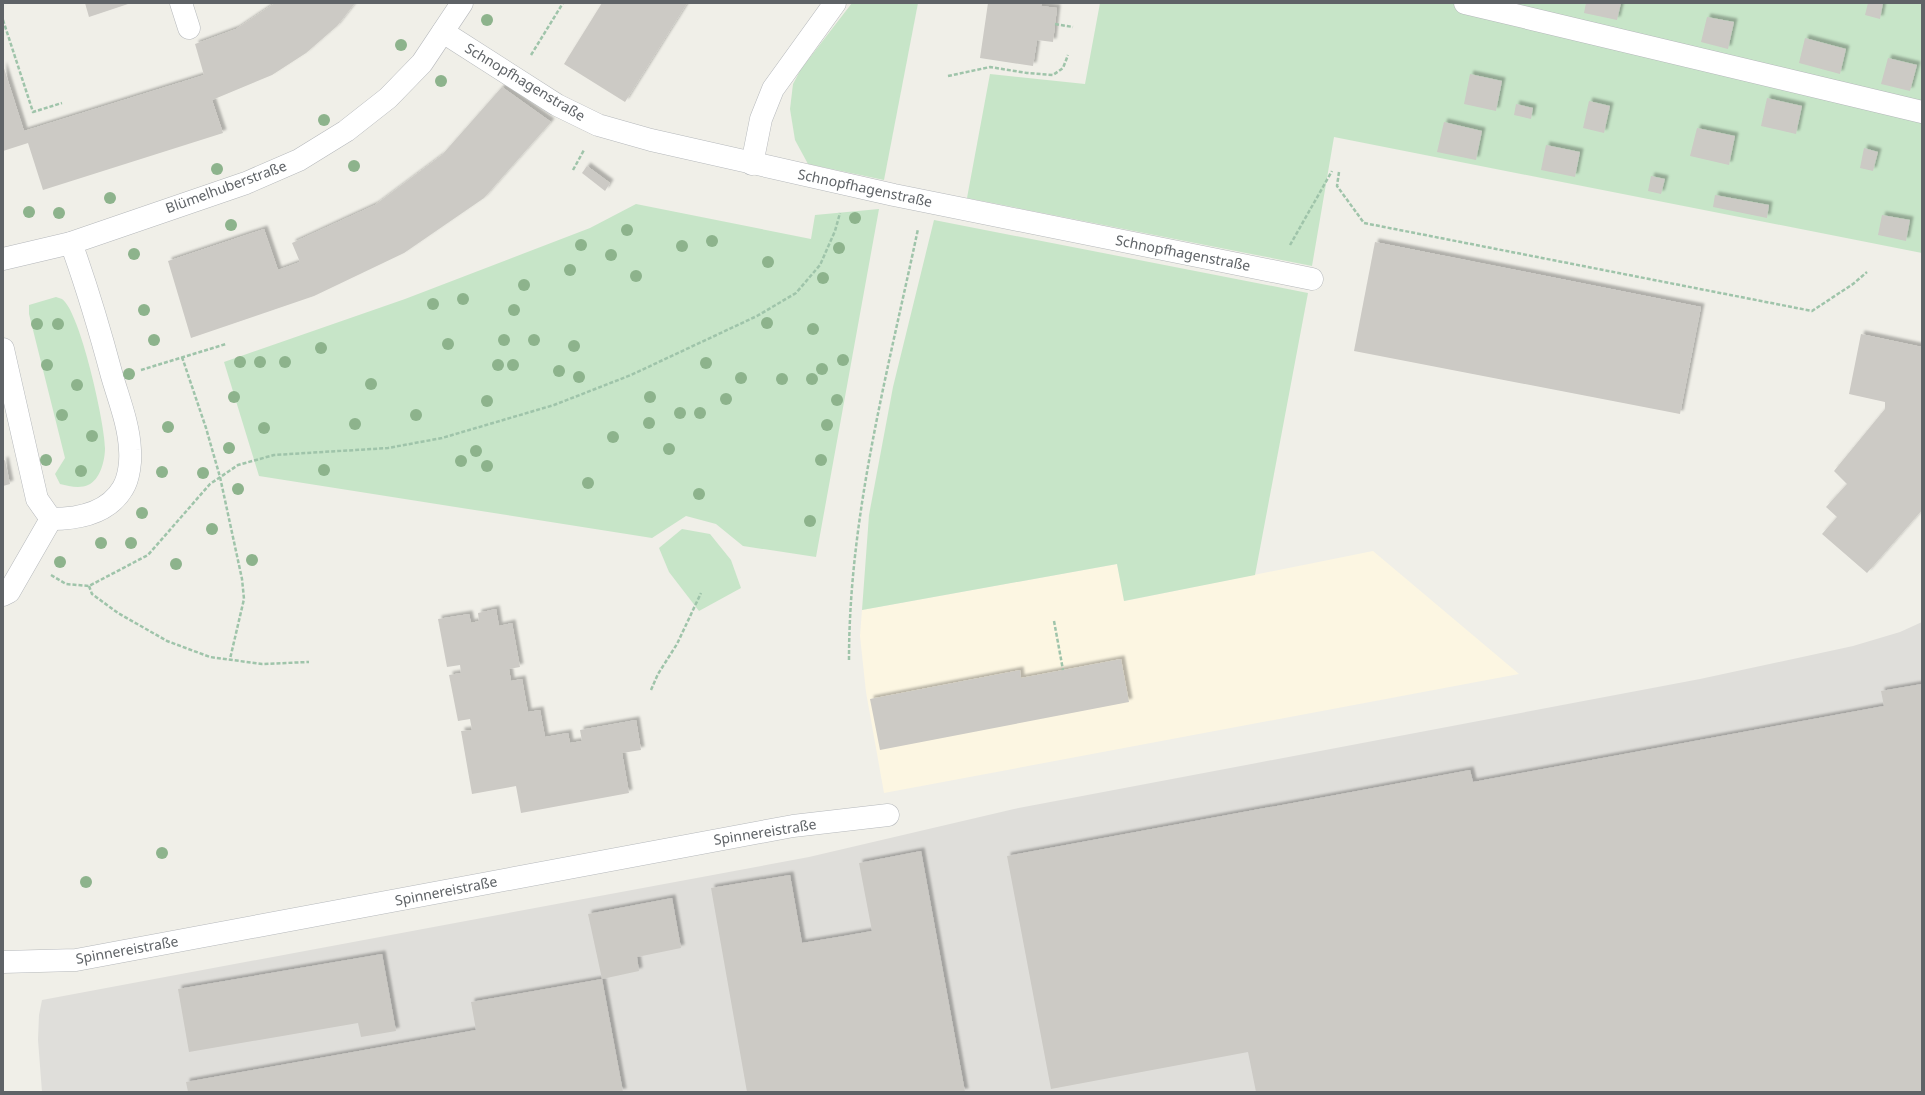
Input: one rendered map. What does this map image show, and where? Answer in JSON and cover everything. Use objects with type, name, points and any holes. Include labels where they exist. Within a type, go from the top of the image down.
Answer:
[{"type":"street","points":[[182,3],[189,28]]},
{"type":"street","name":"Blümelhuberstraße","points":[[3,259],[70,243],[246,183],[299,160],[346,131],[388,98],[422,63],[462,3]]},
{"type":"street","points":[[752,164],[761,118],[773,89],[835,3]]},
{"type":"street","points":[[1465,3],[1922,112]]},
{"type":"street","name":"Schnopfhagenstraße","points":[[443,32],[557,105],[598,125],[651,140],[848,185],[1312,278]]},
{"type":"street","points":[[51,519],[71,519],[92,514],[111,502],[123,488],[128,470],[130,450],[126,424],[85,281],[70,243]]},
{"type":"street","points":[[3,349],[37,499],[51,519]]},
{"type":"street","points":[[3,595],[9,592],[51,519]]},
{"type":"street","name":"Spinnereistraße","points":[[3,962],[76,960],[793,826],[888,815]]},
{"type":"path","points":[[528,59],[563,3]]},
{"type":"path","points":[[3,20],[32,112],[62,103]]},
{"type":"path","points":[[1055,24],[1073,27]]},
{"type":"path","points":[[948,76],[990,67],[1027,73],[1053,75],[1063,68],[1068,55]]},
{"type":"path","points":[[1275,271],[1332,171]]},
{"type":"path","points":[[1339,172],[1337,186],[1364,223],[1812,311],[1853,284],[1867,272]]},
{"type":"path","points":[[28,561],[66,584],[89,586],[148,555],[210,484],[238,465],[274,455],[388,448],[442,438],[554,405],[638,372],[757,316],[796,293],[820,265],[835,231],[848,185]]},
{"type":"path","points":[[849,660],[849,614],[860,513],[924,201]]},
{"type":"path","points":[[113,379],[226,344]]},
{"type":"path","points":[[182,357],[206,428],[220,477],[242,579],[244,598],[230,659]]},
{"type":"path","points":[[89,586],[92,594],[118,613],[167,641],[210,657],[262,664],[309,662]]},
{"type":"path","points":[[651,690],[658,674],[677,644],[701,594]]},
{"type":"path","points":[[1054,621],[1063,670]]},
{"type":"shaded area","points":[[1373,551],[1519,674],[884,793],[866,692],[860,636],[862,610],[1117,564],[1125,601]]},
{"type":"shaded area","points":[[1922,622],[1922,1092],[42,1092],[38,1040],[39,1015],[42,1000],[809,857],[1014,809],[1700,679],[1853,646],[1900,632]]},
{"type":"green space","points":[[852,3],[918,3],[884,180],[808,164],[795,140],[790,109],[793,84],[801,69]]},
{"type":"green space","points":[[1100,3],[1922,3],[1922,253],[1334,137],[1312,266],[967,198],[990,74],[1085,84]]},
{"type":"green space","points":[[636,204],[811,239],[815,215],[879,209],[816,557],[743,546],[716,524],[686,516],[652,538],[259,476],[224,362],[405,299],[590,228]]},
{"type":"green space","points":[[934,220],[1308,293],[1255,575],[1124,601],[1117,564],[862,610],[869,515],[893,387]]},
{"type":"green space","points":[[56,297],[62,299],[69,308],[84,345],[96,393],[104,435],[105,453],[99,475],[92,483],[81,487],[60,484],[55,474],[65,458],[29,314],[29,305]]},
{"type":"green space","points":[[682,529],[710,534],[731,560],[741,588],[699,611],[669,572],[659,548]]},
{"type":"building","points":[[85,3],[131,3],[89,17]]},
{"type":"building","points":[[275,3],[355,3],[337,26],[306,53],[272,75],[212,100],[223,133],[43,190],[28,143],[3,151],[3,65],[24,131],[204,75],[195,44],[236,29]]},
{"type":"building","points":[[602,3],[687,3],[625,102],[564,64]]},
{"type":"building","points":[[988,3],[1042,3],[1041,6],[1057,8],[1053,42],[1037,40],[1033,66],[980,58]]},
{"type":"building","points":[[1586,3],[1621,3],[1617,20],[1584,13]]},
{"type":"building","points":[[1868,3],[1883,3],[1880,19],[1865,15]]},
{"type":"building","points":[[1707,17],[1734,22],[1728,49],[1701,42]]},
{"type":"building","points":[[1805,38],[1846,49],[1840,74],[1799,63]]},
{"type":"building","points":[[1888,58],[1917,65],[1910,91],[1881,84]]},
{"type":"building","points":[[1470,74],[1502,81],[1496,111],[1464,104]]},
{"type":"building","points":[[502,87],[551,122],[484,198],[404,253],[314,296],[191,338],[168,261],[264,229],[278,270],[300,262],[292,243],[375,205],[442,155]]},
{"type":"building","points":[[1767,98],[1802,106],[1796,134],[1761,126]]},
{"type":"building","points":[[1589,101],[1610,106],[1604,133],[1583,128]]},
{"type":"building","points":[[1516,104],[1533,108],[1531,119],[1514,115]]},
{"type":"building","points":[[1444,122],[1482,131],[1476,160],[1437,152]]},
{"type":"building","points":[[1697,128],[1735,136],[1729,165],[1690,156]]},
{"type":"building","points":[[1546,145],[1580,152],[1575,177],[1541,170]]},
{"type":"building","points":[[1864,148],[1878,152],[1873,171],[1860,168]]},
{"type":"building","points":[[587,166],[610,183],[605,191],[582,173]]},
{"type":"building","points":[[1651,176],[1665,179],[1661,194],[1648,191]]},
{"type":"building","points":[[1715,195],[1769,205],[1767,218],[1713,207]]},
{"type":"building","points":[[1882,215],[1910,220],[1906,241],[1878,235]]},
{"type":"building","points":[[1375,242],[1701,307],[1680,414],[1354,351]]},
{"type":"building","points":[[1861,334],[1922,347],[1922,510],[1867,573],[1822,534],[1837,517],[1826,507],[1847,484],[1834,471],[1885,409],[1885,402],[1849,394]]},
{"type":"building","points":[[5,460],[10,484],[3,486],[3,461]]},
{"type":"building","points":[[496,609],[499,626],[512,623],[520,667],[509,669],[511,681],[522,679],[528,712],[540,710],[545,737],[568,733],[570,743],[582,741],[580,730],[636,720],[641,750],[622,753],[629,793],[521,813],[516,786],[472,794],[461,731],[472,730],[470,719],[458,721],[449,675],[461,673],[460,665],[447,667],[438,619],[469,614],[471,623],[479,621],[478,613]]},
{"type":"building","points":[[1121,659],[1129,702],[880,750],[870,699],[1020,670],[1021,678]]},
{"type":"building","points":[[1922,684],[1922,1092],[1256,1092],[1248,1052],[1051,1089],[1007,856],[1470,770],[1473,782],[1884,706],[1881,691]]},
{"type":"building","points":[[921,851],[965,1092],[747,1092],[711,888],[790,875],[802,943],[844,936],[872,931],[859,863]]},
{"type":"building","points":[[672,898],[681,948],[637,957],[639,971],[602,979],[588,914]]},
{"type":"building","points":[[382,954],[396,1031],[361,1037],[358,1023],[189,1052],[178,989]]},
{"type":"building","points":[[602,979],[623,1092],[188,1092],[186,1082],[476,1030],[471,1002]]}]
